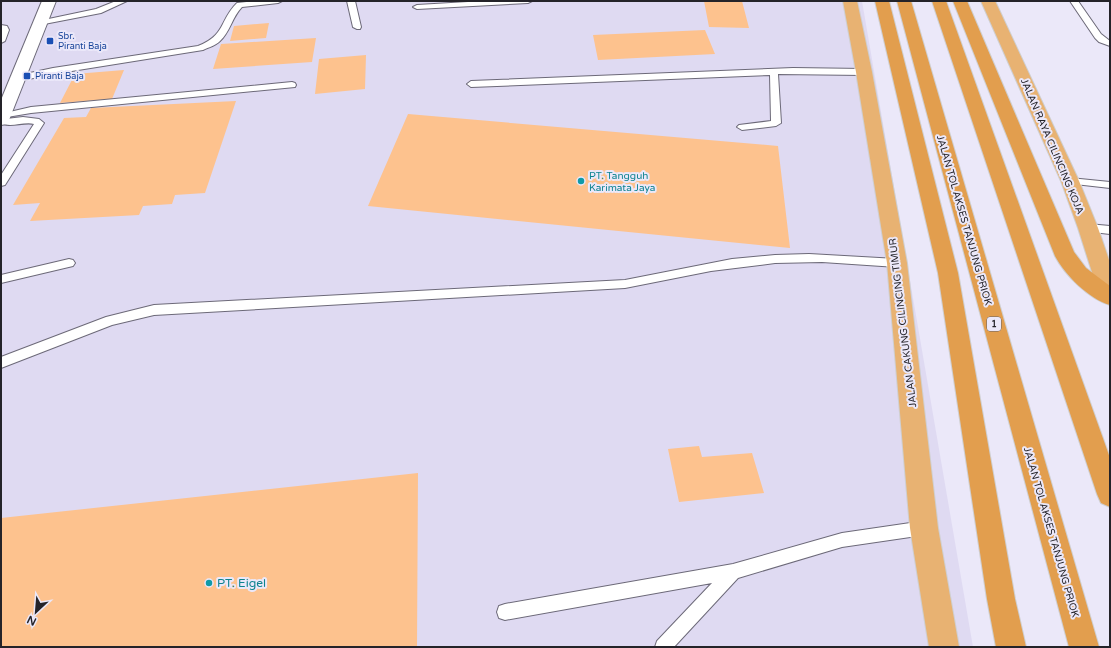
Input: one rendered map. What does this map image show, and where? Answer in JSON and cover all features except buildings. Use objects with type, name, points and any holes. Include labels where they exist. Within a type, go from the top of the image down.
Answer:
[{"type":"highway","name":"JALAN CAKUNG CILINCING TIMUR","points":[[850,1],[864,72],[897,263],[924,528],[944,647]]},
{"type":"highway","points":[[882,1],[948,274],[1001,599],[1011,647]]},
{"type":"highway","name":"JALAN TOL AKSES TANJUNG PRIOK","points":[[904,1],[1084,647]]},
{"type":"highway","points":[[939,1],[1110,494]]},
{"type":"highway","points":[[960,1],[1066,256],[1079,274],[1110,296]]},
{"type":"highway","name":"JALAN RAYA CILINCING KOJA","points":[[988,1],[1070,181],[1088,228],[1110,296]]},
{"type":"street","points":[[2,119],[19,78],[39,22],[49,1]]},
{"type":"lane","points":[[39,22],[98,11],[123,1]]},
{"type":"lane","points":[[19,78],[53,71],[200,48],[213,43],[219,38],[235,9],[240,5],[278,1]]},
{"type":"lane","points":[[351,1],[357,27]]},
{"type":"lane","points":[[417,7],[528,1]]},
{"type":"lane","points":[[1074,1],[1098,36],[1110,44]]},
{"type":"lane","points":[[1,27],[5,30],[1,41]]},
{"type":"lane","points":[[471,84],[774,72],[864,72]]},
{"type":"lane","points":[[742,127],[776,123],[774,72]]},
{"type":"lane","points":[[2,119],[31,110],[292,85]]},
{"type":"lane","points":[[1,184],[39,124],[36,121],[2,119]]},
{"type":"lane","points":[[1070,181],[1110,185]]},
{"type":"lane","points":[[1088,228],[1110,230]]},
{"type":"lane","points":[[1,363],[110,320],[154,310],[626,284],[684,271],[739,262],[797,258],[897,263]]},
{"type":"lane","points":[[1,279],[69,263]]},
{"type":"lane","points":[[506,612],[733,572],[842,540],[924,528]]},
{"type":"lane","points":[[663,647],[733,572]]},
{"type":"shaded area","points":[[1,1],[862,1],[973,647],[1,647]]},
{"type":"place","name":"Sbr. Piranti Baja","points":[[50,41]]},
{"type":"place","name":"Piranti Baja","points":[[27,76]]},
{"type":"place","name":"PT. Tangguh Karimata Jaya","points":[[581,181]]},
{"type":"place","name":"PT. Eigel","points":[[209,583]]}]
